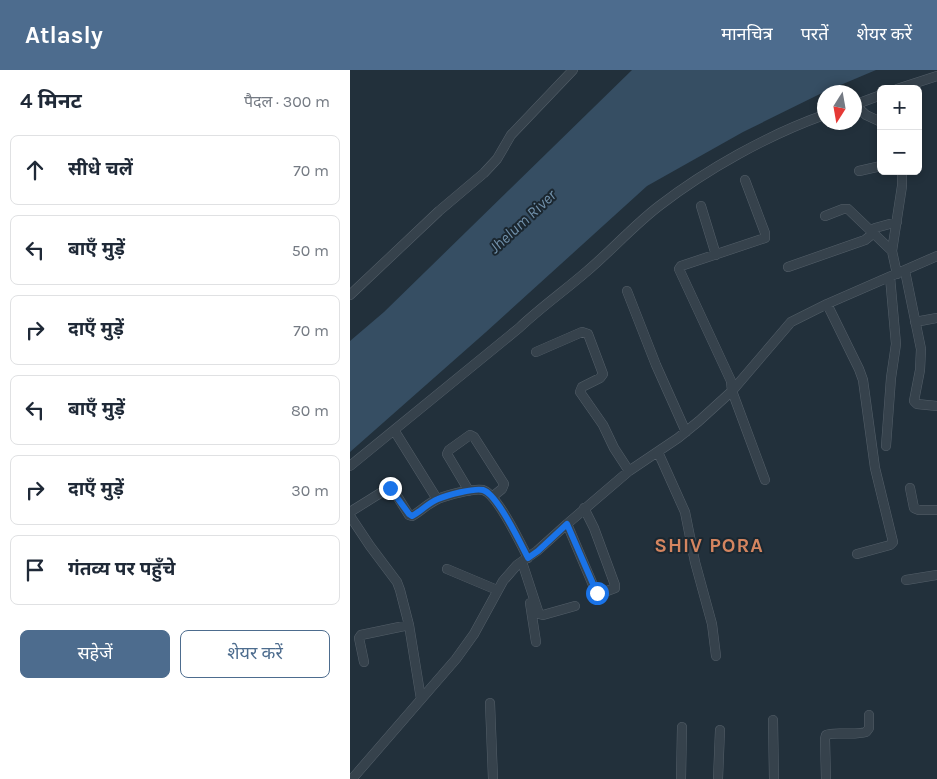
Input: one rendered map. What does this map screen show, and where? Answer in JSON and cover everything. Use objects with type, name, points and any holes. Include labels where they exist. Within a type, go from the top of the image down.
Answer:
[{"type":"street","points":[[350,295],[439,211],[484,173],[497,159],[511,135],[573,70]]},
{"type":"street","points":[[910,85],[937,76]]},
{"type":"street","points":[[862,102],[877,97]]},
{"type":"street","points":[[862,112],[866,116],[877,120]]},
{"type":"street","points":[[350,466],[519,328],[539,309],[587,272],[660,206],[721,164],[753,146],[817,118]]},
{"type":"street","points":[[859,171],[877,167]]},
{"type":"street","points":[[902,175],[892,251],[897,274],[916,322],[921,359],[914,400],[917,404],[937,406]]},
{"type":"street","points":[[745,180],[765,233],[765,238],[681,266],[679,269],[731,381],[732,391],[766,480]]},
{"type":"street","points":[[701,206],[716,254]]},
{"type":"street","points":[[825,216],[847,209],[892,251]]},
{"type":"street","points":[[788,267],[865,240],[875,228],[897,222]]},
{"type":"street","points":[[352,779],[443,676],[474,634],[508,573],[538,551],[584,508],[629,471],[686,432],[732,391],[777,336],[791,322],[827,304],[937,256]]},
{"type":"street","points":[[886,446],[891,378],[896,344],[897,274]]},
{"type":"street","points":[[627,291],[656,365],[686,432]]},
{"type":"street","points":[[827,304],[863,380],[871,445],[893,542],[890,545],[857,554]]},
{"type":"street","points":[[916,322],[937,318]]},
{"type":"street","points":[[536,352],[582,332],[588,334],[603,374],[600,378],[582,387],[580,392],[603,425],[614,448],[629,471]]},
{"type":"street","points":[[394,430],[437,499]]},
{"type":"street","points":[[470,491],[447,454],[449,450],[470,435],[474,437],[504,484],[502,489],[492,496]]},
{"type":"street","points":[[658,452],[685,512],[695,562],[712,624],[716,656]]},
{"type":"street","points":[[350,512],[390,487],[410,516],[437,499],[470,491],[485,491],[498,504],[522,562],[539,614],[543,615],[575,606]]},
{"type":"street","points":[[910,488],[914,508],[919,510],[937,510]]},
{"type":"street","points":[[567,524],[596,592],[599,594],[615,588],[616,585],[603,549],[584,508]]},
{"type":"street","points":[[350,516],[397,582],[403,597],[421,699]]},
{"type":"street","points":[[522,562],[536,642]]},
{"type":"street","points":[[447,569],[497,590]]},
{"type":"street","points":[[906,580],[937,574]]},
{"type":"street","points":[[364,662],[360,635],[409,625]]},
{"type":"street","points":[[490,702],[493,779]]},
{"type":"street","points":[[826,779],[824,740],[826,735],[831,733],[853,735],[866,732],[869,728],[869,716]]},
{"type":"street","points":[[773,720],[774,779]]},
{"type":"street","points":[[681,779],[682,727]]},
{"type":"street","points":[[718,779],[720,730]]},
{"type":"water","name":"Jhelum River","points":[[632,70],[876,70],[841,85],[817,85],[817,95],[743,132],[647,186],[350,452],[350,341],[384,312]]},
{"type":"district","name":"SHIV PORA","points":[[709,545]]},
{"type":"route","points":[[390,488],[392,488],[410,516],[413,516],[437,499],[470,491],[480,490],[488,492],[512,527],[528,558],[567,524],[597,593]]}]
